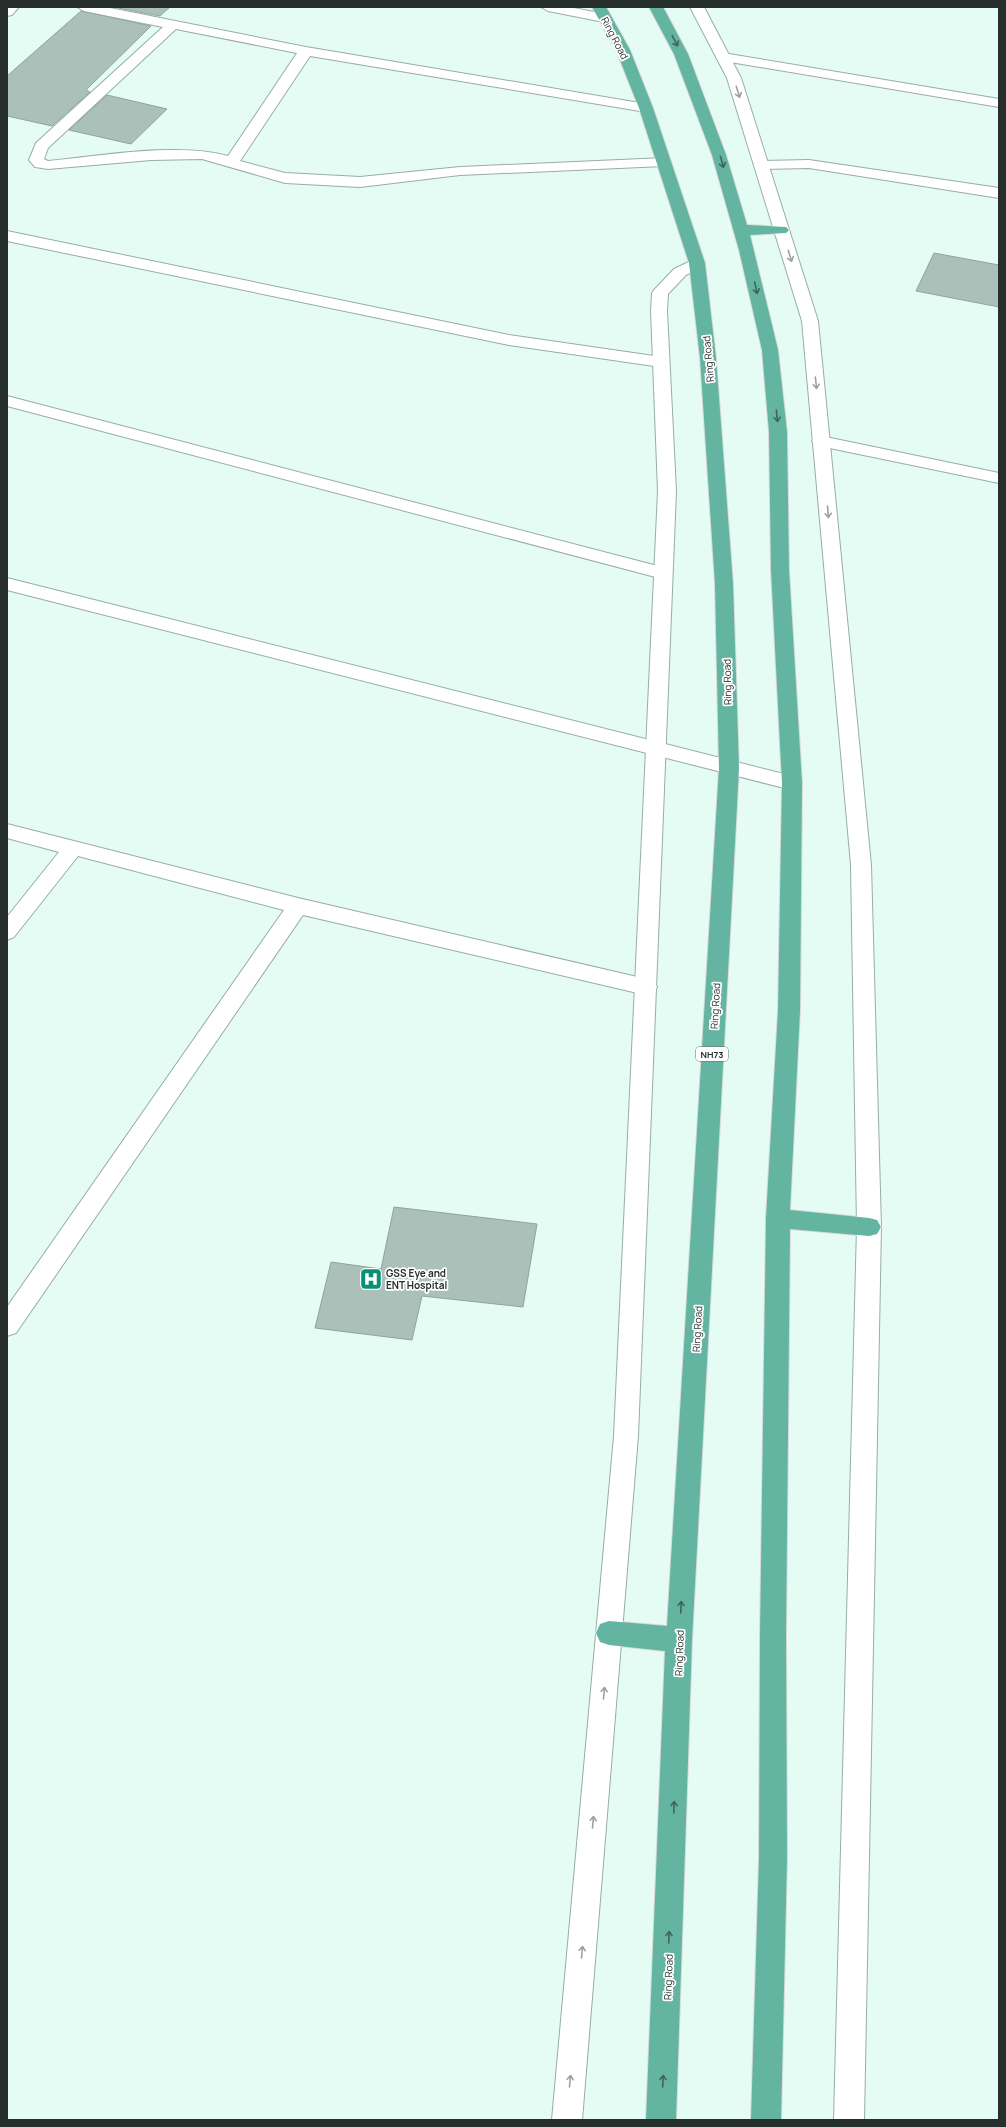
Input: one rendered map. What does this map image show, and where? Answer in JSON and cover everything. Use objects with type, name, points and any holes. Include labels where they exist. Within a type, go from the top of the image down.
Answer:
[{"type":"highway","points":[[656,7],[681,54],[720,155],[741,230],[770,350],[778,432],[780,570],[792,783],[789,1011],[778,1218],[773,1619],[773,1858],[766,2120]]},
{"type":"highway","name":"Ring Road","points":[[602,12],[623,50],[646,108],[697,263],[708,358],[724,584],[729,768],[679,1640],[661,2120]]},
{"type":"highway","points":[[741,230],[782,230]]},
{"type":"highway","points":[[778,1218],[869,1227]]},
{"type":"highway","points":[[610,1633],[679,1640]]},
{"type":"street","points":[[7,12],[12,7]]},
{"type":"street","points":[[84,7],[306,51],[646,108]]},
{"type":"street","points":[[548,7],[602,12]]},
{"type":"street","points":[[697,7],[734,78],[810,321],[861,865],[869,1227],[849,2120]]},
{"type":"street","points":[[172,25],[41,146],[36,160],[40,164],[74,164],[181,154],[202,155],[285,178],[360,182],[460,171],[664,162]]},
{"type":"street","points":[[231,163],[306,51]]},
{"type":"street","points":[[723,57],[999,103]]},
{"type":"street","points":[[761,165],[809,164],[999,192]]},
{"type":"street","points":[[7,236],[509,340],[661,362]]},
{"type":"street","points":[[567,2120],[626,1436],[667,491],[661,362],[660,293],[680,272],[697,263]]},
{"type":"street","points":[[7,401],[663,573]]},
{"type":"street","points":[[821,441],[999,478]]},
{"type":"street","points":[[11,590],[656,748],[792,783]]},
{"type":"street","points":[[7,831],[298,906],[646,987]]},
{"type":"street","points":[[7,932],[73,848]]},
{"type":"street","points":[[7,1326],[298,906]]},
{"type":"building","points":[[113,7],[170,7],[160,16]]},
{"type":"building","points":[[81,11],[151,26],[86,90],[90,92],[52,126],[7,116],[7,76]]},
{"type":"building","points":[[107,95],[167,109],[131,144],[69,130]]},
{"type":"building","points":[[934,253],[999,265],[999,307],[916,291]]},
{"type":"building","points":[[394,1207],[537,1224],[523,1307],[422,1296],[412,1340],[315,1328],[331,1262],[381,1269]]},
{"type":"place","name":"GSS Eye and ENT Hospital","points":[[371,1279]]}]
